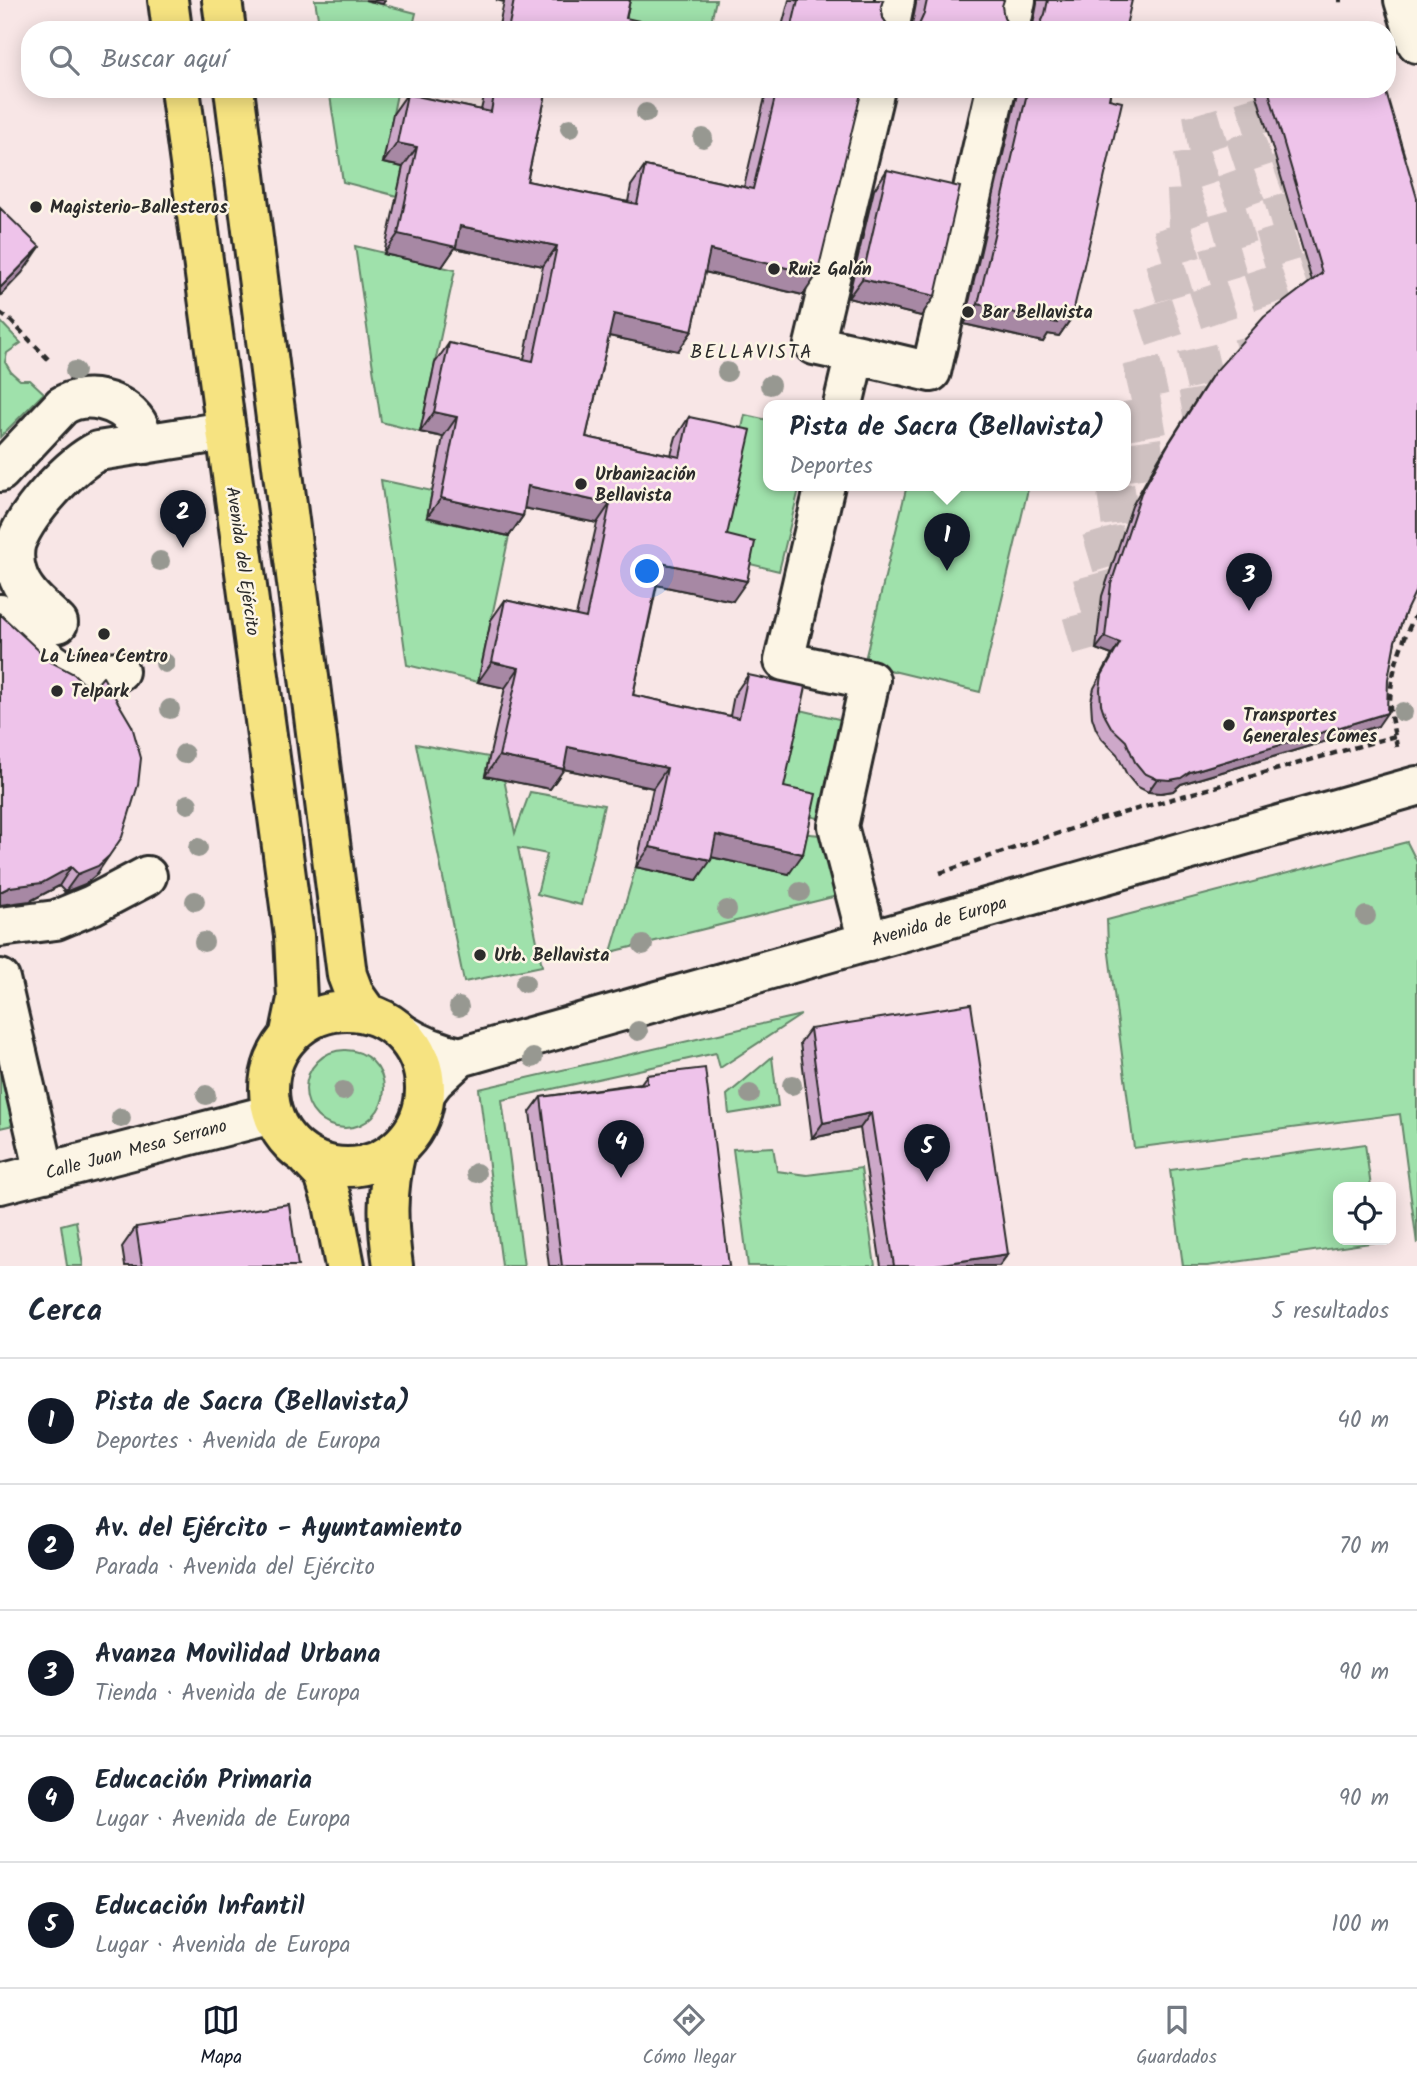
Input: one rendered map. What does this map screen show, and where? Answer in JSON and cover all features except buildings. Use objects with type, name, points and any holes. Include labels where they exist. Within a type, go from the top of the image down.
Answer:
[{"type":"main road","points":[[168,0],[171,21]]},
{"type":"main road","points":[[222,0],[225,21]]},
{"type":"main road","name":"Avenida del Ejército","points":[[181,98],[294,936],[297,999],[290,1034]]},
{"type":"main road","points":[[235,98],[347,975],[355,996],[367,1013]]},
{"type":"main road","points":[[308,1158],[330,1166],[353,1168],[376,1162],[396,1150],[411,1134],[421,1115],[425,1093],[423,1070],[416,1051],[403,1034],[387,1021],[367,1013],[346,1010],[325,1013],[307,1021],[290,1034],[278,1052],[271,1072],[268,1093],[272,1114],[280,1131],[292,1146],[324,1175],[333,1204],[345,1266]]},
{"type":"main road","points":[[393,1266],[389,1181],[396,1150]]},
{"type":"street","points":[[890,21],[895,0]]},
{"type":"street","points":[[1012,21],[1016,0]]},
{"type":"street","points":[[1405,0],[1417,43]]},
{"type":"street","points":[[873,98],[814,345],[931,372],[994,98]]},
{"type":"street","points":[[844,400],[855,354]]},
{"type":"street","points":[[0,472],[70,400],[92,398],[122,410],[138,425],[145,444]]},
{"type":"street","points":[[0,574],[11,596],[51,629],[27,593],[16,572],[14,559],[15,544],[42,501],[83,458],[98,451],[226,431]]},
{"type":"street","points":[[824,491],[784,661],[870,680],[838,826],[868,942]]},
{"type":"street","points":[[0,544],[17,518],[26,509],[42,501]]},
{"type":"street","points":[[0,614],[38,651],[65,671],[85,674],[119,671]]},
{"type":"street","name":"Avenida de Europa","points":[[425,1093],[460,1057],[1417,786]]},
{"type":"street","points":[[0,927],[55,920],[92,905],[146,876]]},
{"type":"street","points":[[0,979],[45,1172]]},
{"type":"street","points":[[403,1034],[422,1046],[460,1057]]},
{"type":"street","name":"Calle Juan Mesa Serrano","points":[[0,1184],[272,1114]]},
{"type":"path","points":[[0,313],[48,359]]},
{"type":"path","points":[[1397,748],[1390,709],[1392,681],[1401,646],[1417,614]]},
{"type":"green space","points":[[315,0],[365,0],[416,13],[414,21],[318,21]]},
{"type":"green space","points":[[621,0],[716,0],[711,21],[616,21]]},
{"type":"green space","points":[[330,98],[396,98],[383,163],[403,167],[397,196],[343,182]]},
{"type":"green space","points":[[355,246],[455,270],[420,432],[381,422]]},
{"type":"green space","points":[[0,321],[21,343],[7,353],[5,362],[11,372],[20,380],[30,380],[44,393],[0,437]]},
{"type":"green space","points":[[745,415],[763,419],[763,491],[799,491],[779,571],[713,555]]},
{"type":"green space","points":[[381,480],[432,491],[427,518],[509,536],[478,682],[407,665]]},
{"type":"green space","points":[[906,491],[1028,491],[980,692],[864,664]]},
{"type":"green space","points":[[792,708],[843,720],[822,819],[770,807]]},
{"type":"green space","points":[[416,744],[489,757],[485,775],[504,779],[515,833],[530,792],[604,805],[581,905],[537,894],[547,854],[518,848],[542,966],[464,982]]},
{"type":"green space","points":[[798,833],[821,835],[837,896],[611,952],[636,867],[696,880],[702,855]]},
{"type":"green space","points":[[1407,842],[1417,862],[1417,1244],[1400,1114],[1134,1148],[1107,920]]},
{"type":"green space","points":[[0,992],[31,1121],[0,1128]]},
{"type":"green space","points":[[801,1015],[720,1068],[716,1053],[502,1100],[524,1266],[502,1266],[479,1089]]},
{"type":"green space","points":[[337,1050],[353,1050],[367,1056],[378,1067],[384,1081],[384,1097],[378,1111],[367,1122],[353,1128],[337,1128],[323,1122],[312,1111],[306,1097],[306,1081],[312,1067],[323,1056]]},
{"type":"green space","points":[[772,1057],[778,1106],[729,1114],[727,1095]]},
{"type":"green space","points":[[1365,1144],[1370,1182],[1333,1182],[1333,1245],[1357,1245],[1207,1266],[1183,1266],[1170,1170]]},
{"type":"green space","points":[[773,1147],[777,1171],[807,1175],[861,1168],[875,1266],[748,1266],[733,1149]]},
{"type":"green space","points":[[76,1221],[83,1266],[67,1266],[61,1225]]},
{"type":"tunnel","points":[[1186,135],[1312,99]]},
{"type":"tunnel","points":[[1177,173],[1321,128]]},
{"type":"tunnel","points":[[1168,209],[1186,208],[1329,159]]},
{"type":"tunnel","points":[[1159,249],[1342,197]]},
{"type":"tunnel","points":[[1151,284],[1350,224]]},
{"type":"tunnel","points":[[1141,328],[1358,256]]},
{"type":"tunnel","points":[[1127,384],[1276,349]]},
{"type":"tunnel","points":[[1131,420],[1243,400]]},
{"type":"tunnel","points":[[1131,461],[1212,450]]},
{"type":"tunnel","points":[[1099,507],[1186,495]]},
{"type":"tunnel","points":[[1088,554],[1118,545],[1171,538]]},
{"type":"tunnel","points":[[1078,598],[1153,578]]},
{"type":"tunnel","points":[[1068,637],[1150,614]]},
{"type":"place","name":"Magisterio-Ballesteros","points":[[36,207]]},
{"type":"place","name":"Ruiz Galán","points":[[774,269]]},
{"type":"place","name":"Bar Bellavista","points":[[968,312]]},
{"type":"place","name":"Urbanización Bellavista","points":[[581,484]]},
{"type":"place","name":"Av. del Ejército - Ayuntamiento","points":[[183,548]]},
{"type":"place","name":"Pista de Sacra (Bellavista)","points":[[947,571]]},
{"type":"place","name":"Avanza Movilidad Urbana","points":[[1249,611]]},
{"type":"place","name":"La Línea Centro","points":[[104,634]]},
{"type":"place","name":"Telpark","points":[[57,691]]},
{"type":"place","name":"Transportes Generales Comes","points":[[1229,725]]},
{"type":"place","name":"Urb. Bellavista","points":[[480,955]]},
{"type":"place","name":"Educación Primaria","points":[[621,1178]]},
{"type":"place","name":"Educación Infantil","points":[[927,1182]]},
{"type":"district","name":"BELLAVISTA","points":[[752,351]]}]
